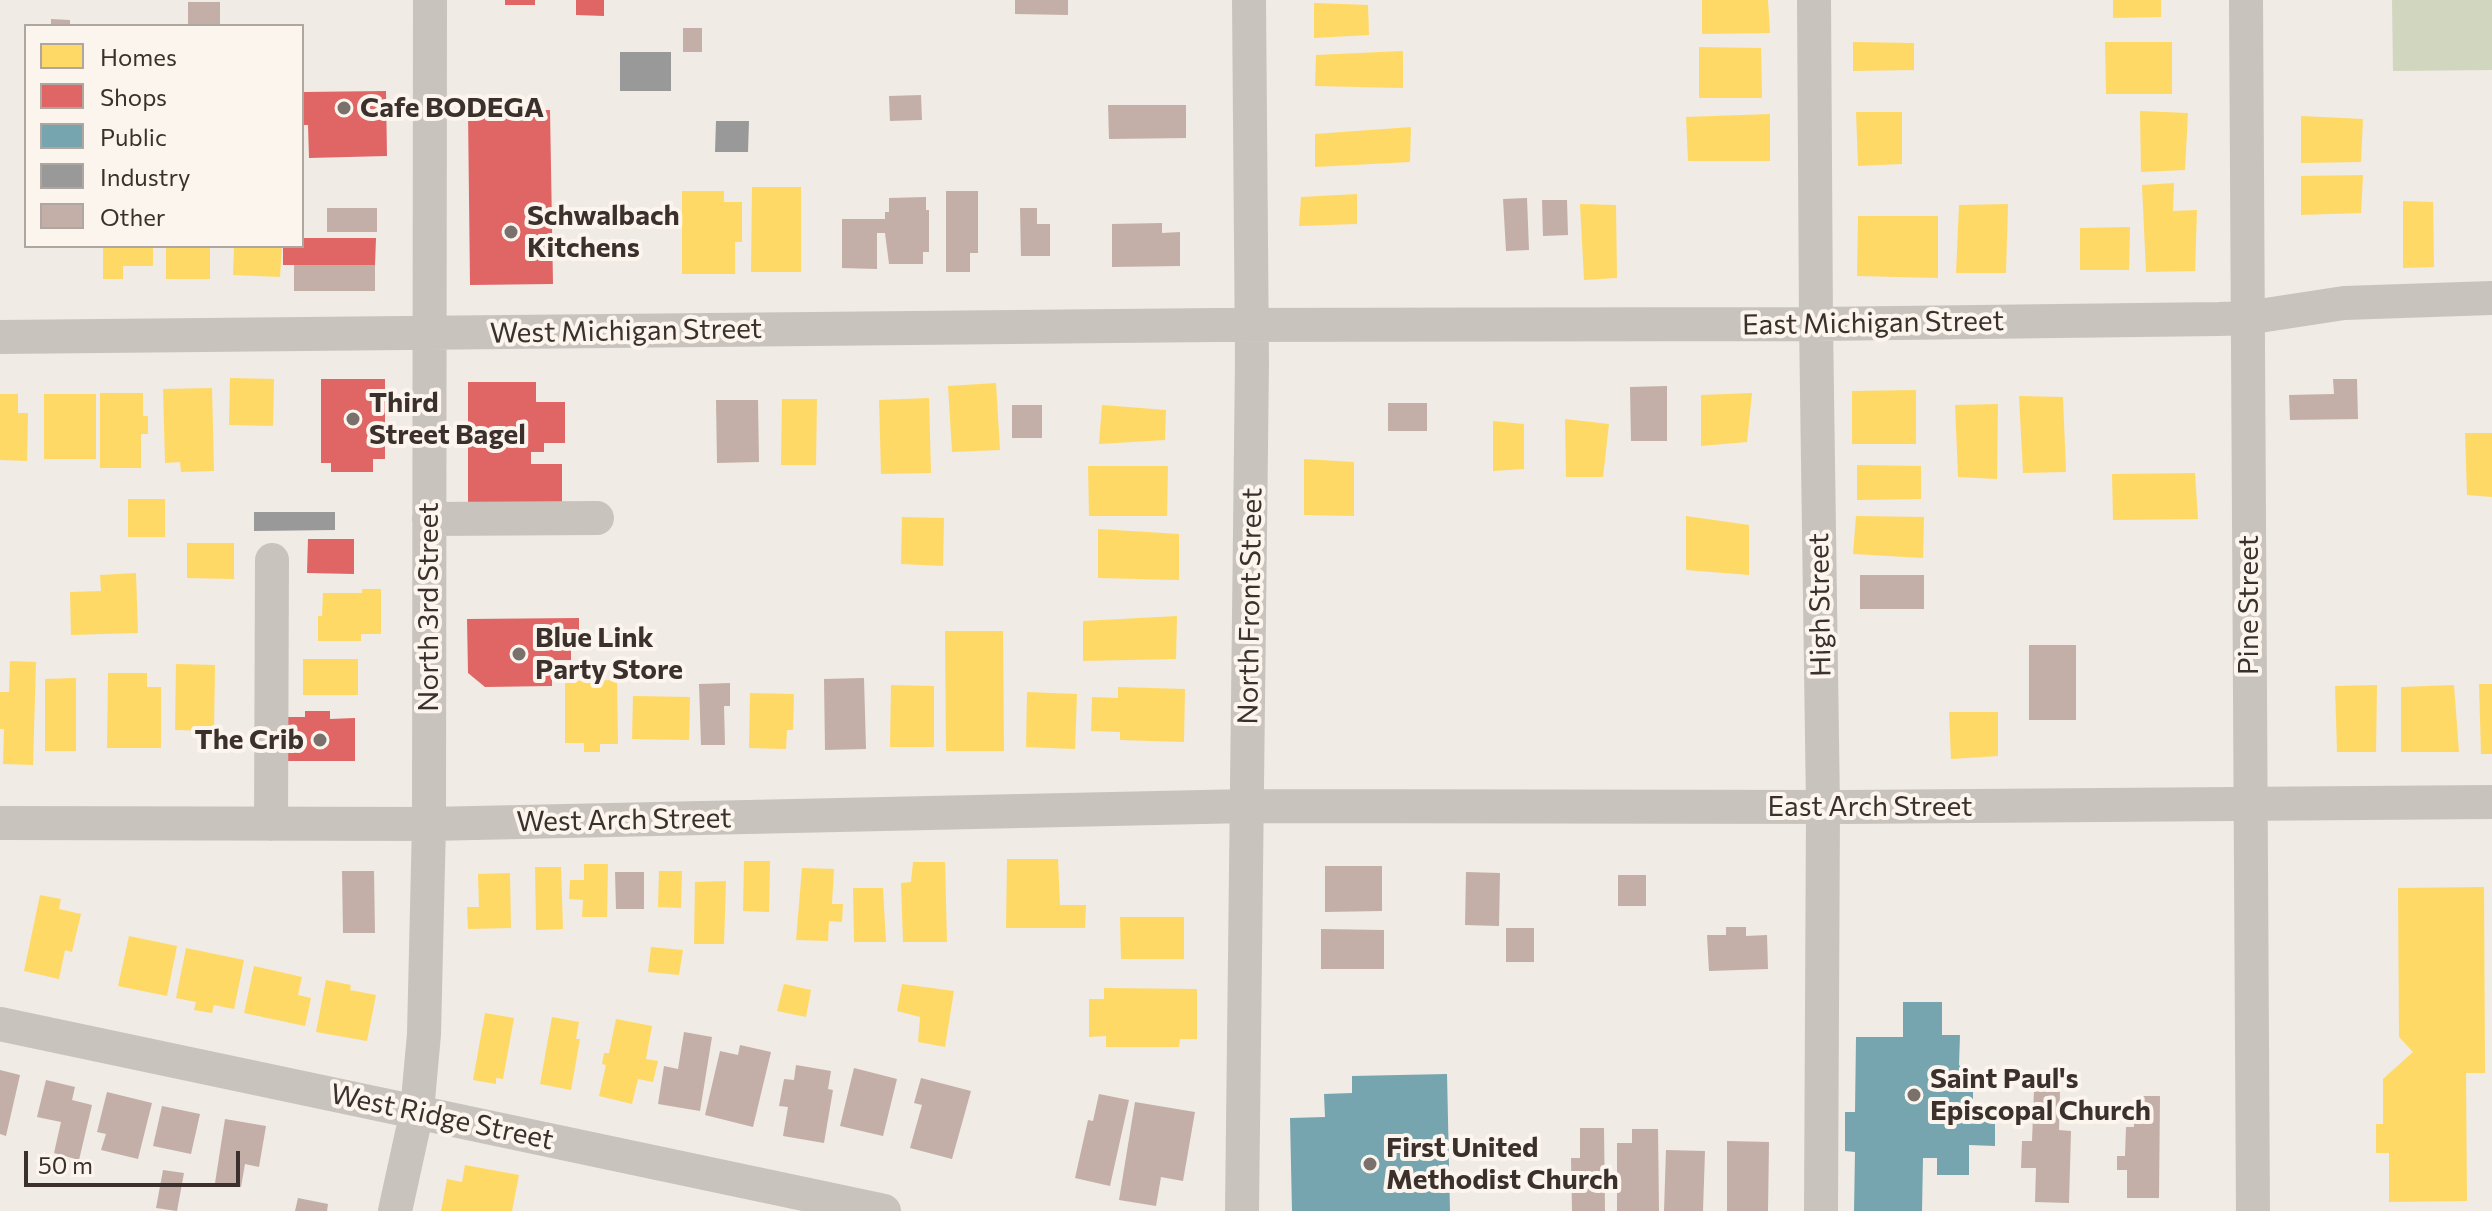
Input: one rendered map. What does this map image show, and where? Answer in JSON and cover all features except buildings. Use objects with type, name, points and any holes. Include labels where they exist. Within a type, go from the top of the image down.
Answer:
[{"type":"street","name":"North 3rd Street","points":[[395,1211],[417,1111],[424,1034],[429,824],[430,0]]},
{"type":"street","name":"North Front Street","points":[[1242,1211],[1252,325],[1249,0]]},
{"type":"street","name":"High Street","points":[[1814,0],[1823,807],[1821,1211]]},
{"type":"street","name":"Pine Street","points":[[2246,0],[2253,1211]]},
{"type":"street","name":"East Michigan Street","points":[[1252,325],[1816,324],[2246,318],[2344,303],[2492,298]]},
{"type":"street","name":"West Michigan Street","points":[[0,337],[1252,325]]},
{"type":"street","points":[[429,519],[597,518]]},
{"type":"street","points":[[271,824],[272,560]]},
{"type":"street","name":"East Arch Street","points":[[1248,806],[1823,807],[2492,802]]},
{"type":"street","name":"West Arch Street","points":[[0,823],[429,824],[1248,806]]},
{"type":"street","name":"West Ridge Street","points":[[0,1024],[884,1211]]},
{"type":"green space","points":[[2392,0],[2492,0],[2492,70],[2393,71]]},
{"type":"place","name":"Cafe BODEGA","points":[[344,108]]},
{"type":"place","name":"Schwalbach Kitchens","points":[[511,232]]},
{"type":"place","name":"Third Street Bagel","points":[[353,419]]},
{"type":"place","name":"Blue Link Party Store","points":[[519,654]]},
{"type":"place","name":"The Crib","points":[[320,740]]},
{"type":"place","name":"Saint Paul's Episcopal Church","points":[[1914,1095]]},
{"type":"place","name":"First United Methodist Church","points":[[1370,1164]]}]
